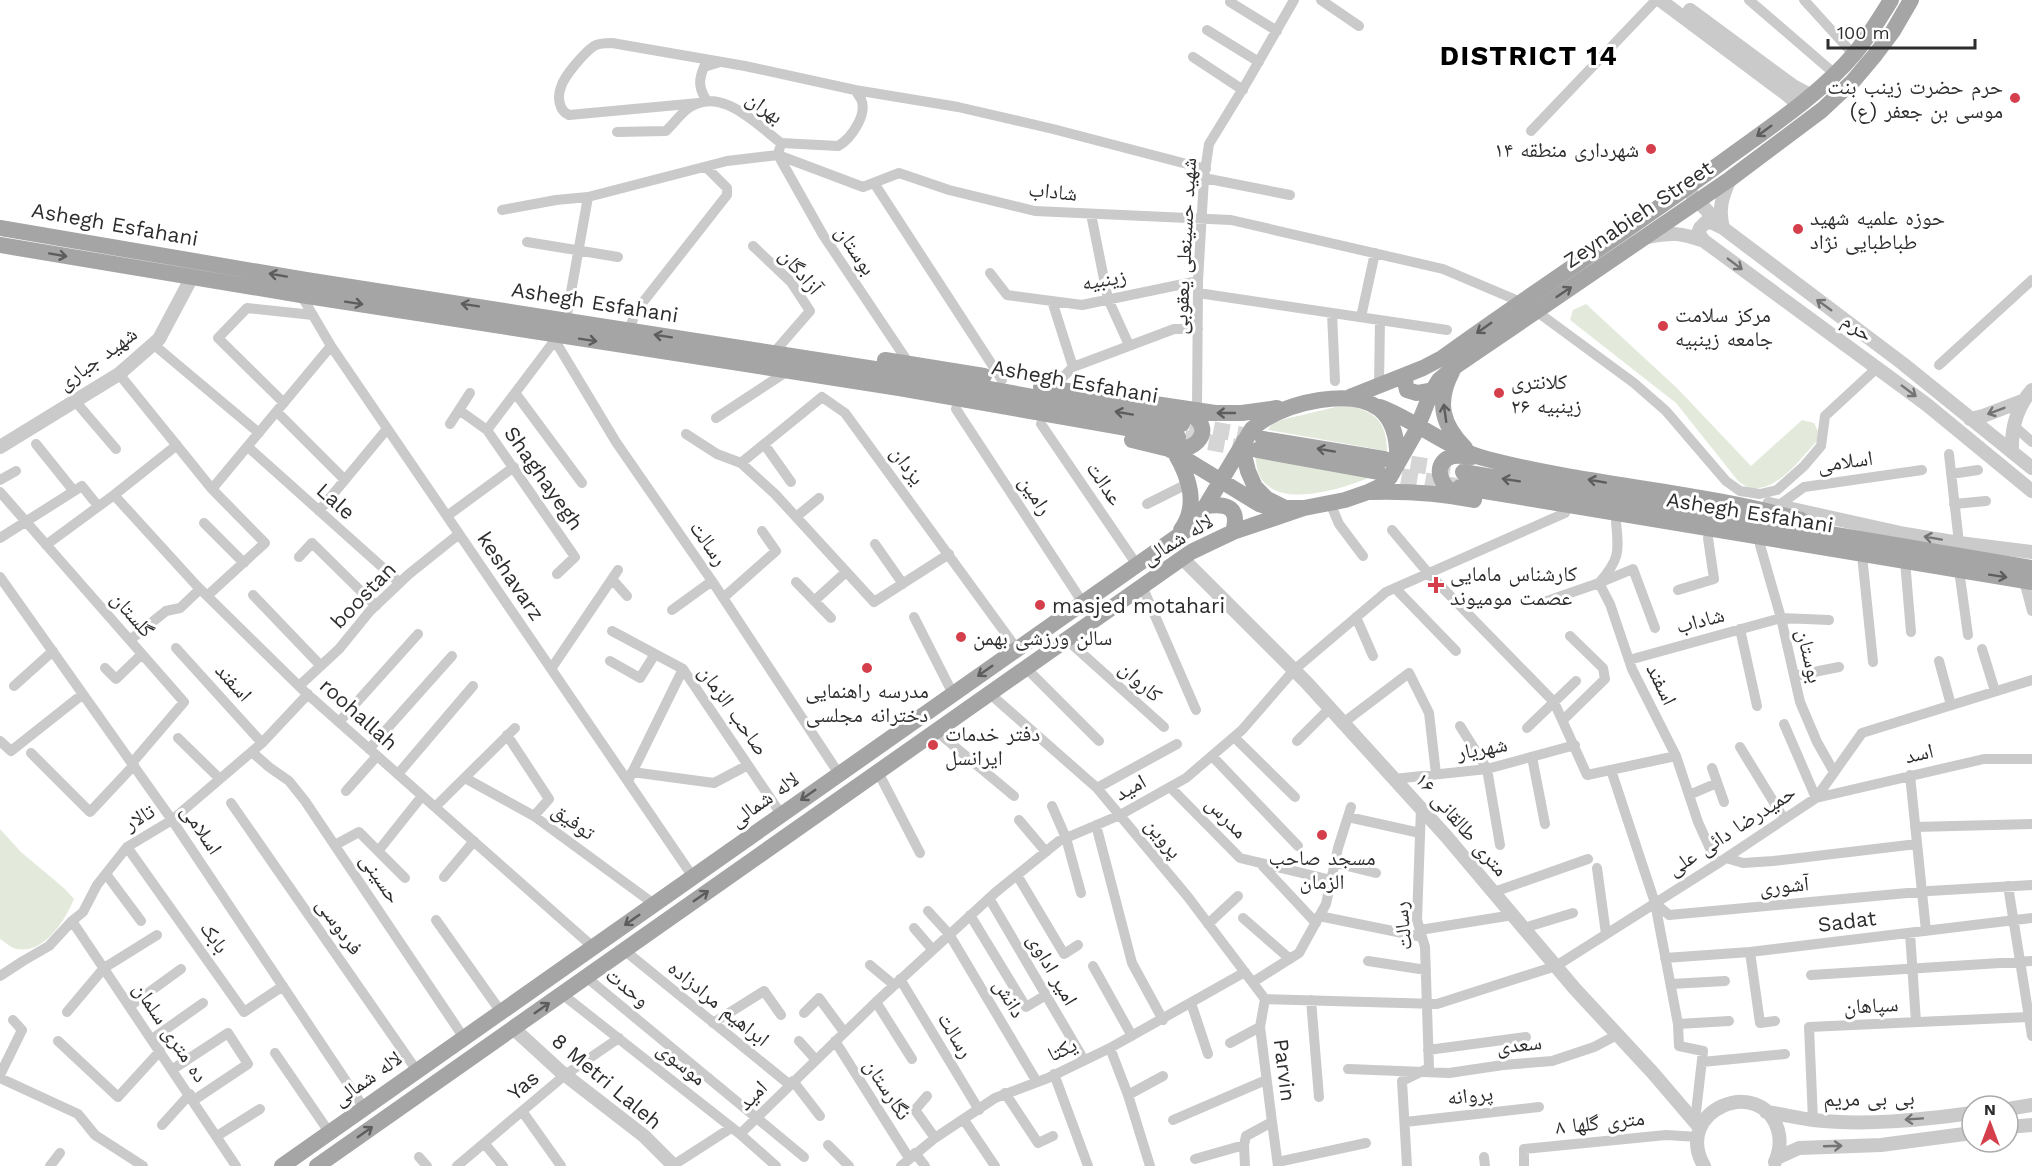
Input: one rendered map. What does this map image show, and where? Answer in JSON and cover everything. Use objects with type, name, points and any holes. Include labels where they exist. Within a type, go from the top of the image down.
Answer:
[{"type":"main road","name":"Zeynabieh Street","points":[[1350,398],[1442,358],[1686,188],[1792,96],[1810,95],[1835,74],[1854,55],[1891,0]]},
{"type":"main road","name":"Zeynabieh Street","points":[[1368,492],[1381,486],[1390,477],[1386,465],[1418,426],[1439,381],[1456,366],[1730,179],[1822,110],[1853,81],[1893,31],[1911,0]]},
{"type":"main road","name":"Ashegh Esfahani","points":[[0,228],[318,282],[629,330],[702,350]]},
{"type":"main road","name":"Ashegh Esfahani","points":[[0,245],[553,337],[702,350],[907,374],[1176,441]]},
{"type":"main road","points":[[702,350],[777,349],[908,362],[1002,380],[1215,413],[1242,413],[1357,398],[1388,410],[1446,443],[1478,456],[1569,476],[1774,512],[1874,551]]},
{"type":"main road","points":[[702,350],[783,374],[956,409],[1149,443],[1176,441],[1220,480],[1259,504],[1272,508],[1304,508],[1368,492],[1412,491],[1447,494],[1478,501],[1760,545],[1874,551]]},
{"type":"main road","points":[[1456,366],[1445,389],[1443,414],[1452,436],[1478,456]]},
{"type":"main road","points":[[1407,375],[1405,382],[1407,390],[1417,393],[1433,390]]},
{"type":"main road","name":"لاله شمالی","points":[[282,1166],[1176,537],[1194,523],[1220,480],[1255,443],[1252,429],[1275,413],[1305,403]]},
{"type":"main road","points":[[1285,508],[1267,499],[1256,487],[1246,463],[1255,443],[1386,465],[1398,448],[1395,432],[1386,417],[1370,403]]},
{"type":"main road","points":[[1175,407],[1190,413],[1199,420],[1203,429],[1196,444],[1181,450],[1176,441]]},
{"type":"main road","points":[[1176,441],[1189,483],[1191,507],[1186,524],[1176,537]]},
{"type":"main road","points":[[1478,456],[1448,458],[1440,472],[1445,488],[1454,494],[1478,501]]},
{"type":"main road","name":"Ashegh Esfahani","points":[[1462,479],[2030,577]]},
{"type":"main road","points":[[1206,506],[1218,504],[1234,512],[1236,520],[1233,532]]},
{"type":"main road","name":"لاله شمالی","points":[[317,1166],[1182,558],[1211,541],[1304,508]]},
{"type":"main road","name":"Ashegh Esfahani","points":[[1874,551],[1905,561],[1959,570],[2030,577]]},
{"type":"main road","points":[[906,727],[917,744]]},
{"type":"main road","points":[[440,1055],[426,1068],[426,1076],[442,1078]]},
{"type":"main road","points":[[396,1085],[408,1087],[411,1091],[408,1099],[398,1109]]},
{"type":"street","points":[[1280,0],[1292,4]]},
{"type":"street","points":[[1321,0],[1359,26]]},
{"type":"street","points":[[1531,131],[1658,0],[1792,96]]},
{"type":"street","points":[[1749,0],[1835,74]]},
{"type":"street","points":[[1804,0],[1854,55]]},
{"type":"street","points":[[1230,2],[1277,31]]},
{"type":"street","points":[[1684,2],[1792,96]]},
{"type":"street","name":"شهید حسینعلی یعقوبی","points":[[1197,410],[1198,281],[1209,144],[1292,4]]},
{"type":"street","points":[[1207,30],[1259,62]]},
{"type":"street","points":[[703,102],[569,115],[560,108],[560,87],[573,68],[595,45],[612,43],[720,62],[855,90],[958,107],[1053,129],[1205,174],[1290,195]]},
{"type":"street","points":[[1193,57],[1243,90]]},
{"type":"street","points":[[703,102],[699,79],[704,68],[720,62]]},
{"type":"street","points":[[781,143],[838,146],[846,141],[862,112],[862,100],[855,90]]},
{"type":"street","points":[[616,132],[666,131],[687,109],[703,102]]},
{"type":"street","name":"بهران","points":[[703,102],[723,102],[736,109],[781,143],[778,155]]},
{"type":"street","name":"شاداب","points":[[502,210],[556,200],[588,197],[727,161],[778,155],[863,187],[899,173],[949,190],[1035,211],[1231,220],[1443,268],[1521,302]]},
{"type":"street","name":"بوستان","points":[[778,155],[823,235],[908,362]]},
{"type":"street","points":[[629,330],[636,311],[727,195],[727,188],[706,167]]},
{"type":"street","points":[[1723,228],[1719,215],[1720,200],[1730,179]]},
{"type":"street","points":[[874,183],[1002,380]]},
{"type":"street","name":"حرم","points":[[1686,188],[1723,228],[1902,363],[2032,468]]},
{"type":"street","points":[[566,320],[588,197]]},
{"type":"street","points":[[1091,214],[1108,299],[1129,345]]},
{"type":"street","points":[[1704,241],[1698,233],[1706,222],[1723,228]]},
{"type":"street","name":"حرم","points":[[1643,238],[1670,232],[1704,241],[1878,367],[2032,491]]},
{"type":"street","points":[[527,242],[618,257]]},
{"type":"street","name":"آزادگان","points":[[753,246],[791,282],[810,311],[777,349]]},
{"type":"street","points":[[1361,317],[1375,253]]},
{"type":"street","name":"زینبیه","points":[[990,273],[1007,295],[1082,305],[1198,281]]},
{"type":"street","name":"شهید جباری","points":[[0,447],[119,374],[159,339],[192,277]]},
{"type":"street","points":[[1939,365],[2032,280]]},
{"type":"street","points":[[1198,293],[1447,330]]},
{"type":"street","name":"keshavarz","points":[[301,295],[331,346],[551,669],[630,776],[693,877]]},
{"type":"street","points":[[1052,301],[1073,367]]},
{"type":"street","points":[[284,403],[218,338],[247,308],[313,315]]},
{"type":"street","points":[[1536,311],[1634,383],[1658,404],[1726,481],[1740,492],[1760,494],[1777,490],[1804,466],[1821,446],[1826,416],[1878,367]]},
{"type":"street","points":[[1332,313],[1335,381]]},
{"type":"street","points":[[1379,385],[1380,320]]},
{"type":"street","points":[[1051,388],[1073,367],[1174,329],[1198,329]]},
{"type":"street","points":[[487,430],[516,394],[553,337]]},
{"type":"street","name":"رسالت","points":[[553,337],[616,442],[712,581],[839,774]]},
{"type":"street","points":[[153,344],[259,433]]},
{"type":"street","points":[[212,489],[331,346]]},
{"type":"street","points":[[119,374],[212,489],[265,543],[244,563],[180,608],[166,611],[130,640]]},
{"type":"street","points":[[716,418],[783,374]]},
{"type":"street","points":[[2012,452],[2011,438],[2022,401],[2032,390]]},
{"type":"street","points":[[450,424],[470,393]]},
{"type":"street","points":[[516,394],[582,483]]},
{"type":"street","name":"یزدان","points":[[741,463],[822,397],[845,413],[950,554],[1017,649]]},
{"type":"street","points":[[75,401],[116,449]]},
{"type":"street","points":[[1970,419],[2022,401]]},
{"type":"street","name":"رامین","points":[[956,409],[1083,603]]},
{"type":"street","name":"Shaghayegh","points":[[459,410],[487,430],[574,556],[557,574]]},
{"type":"street","name":"Lale","points":[[277,412],[345,480]]},
{"type":"street","name":"عدالت","points":[[1041,424],[1137,565]]},
{"type":"street","points":[[2014,426],[2032,442]]},
{"type":"street","points":[[319,511],[387,429]]},
{"type":"street","points":[[686,434],[717,454],[741,463],[774,494],[874,602],[950,554]]},
{"type":"street","points":[[36,444],[73,490]]},
{"type":"street","points":[[764,444],[791,482]]},
{"type":"street","points":[[46,545],[177,445]]},
{"type":"street","name":"Lale","points":[[248,447],[400,583]]},
{"type":"street","points":[[1949,454],[1959,543]]},
{"type":"street","points":[[447,516],[514,467]]},
{"type":"street","name":"اسلامی","points":[[1778,506],[1804,487],[1922,470]]},
{"type":"street","points":[[1951,474],[1978,470]]},
{"type":"street","points":[[0,480],[16,471]]},
{"type":"street","points":[[1147,504],[1189,483]]},
{"type":"street","points":[[0,538],[82,486],[98,506]]},
{"type":"street","name":"گلستان","points":[[0,492],[184,702],[133,764]]},
{"type":"street","name":"roohallah","points":[[114,495],[203,592],[303,690],[593,947]]},
{"type":"street","points":[[795,517],[819,498]]},
{"type":"street","points":[[1696,498],[1744,500],[1905,534],[2032,552]]},
{"type":"street","points":[[1954,504],[1986,501]]},
{"type":"street","points":[[1330,503],[1339,524],[1363,556]]},
{"type":"street","name":"امید","points":[[673,1166],[758,1118],[897,982],[989,898],[1046,852],[1066,838],[1120,815],[1186,778],[1242,730],[1294,670],[1386,592],[1565,513]]},
{"type":"street","points":[[1599,583],[1611,569],[1619,551],[1616,522]]},
{"type":"street","points":[[204,523],[244,563]]},
{"type":"street","points":[[1392,530],[1429,574],[1554,702],[1587,776],[1676,756]]},
{"type":"street","points":[[723,598],[776,551],[762,531]]},
{"type":"street","name":"boostan","points":[[303,690],[321,666],[376,606],[459,534]]},
{"type":"street","points":[[1678,590],[1714,579],[1708,538]]},
{"type":"street","points":[[299,557],[312,543],[376,606]]},
{"type":"street","points":[[875,544],[903,584]]},
{"type":"street","name":"بوستان","points":[[1760,545],[1800,702],[1817,742],[1834,772]]},
{"type":"street","points":[[1873,662],[1874,551]]},
{"type":"street","name":"۱۶ متری طالقانی","points":[[1182,558],[1294,670],[1421,808],[1697,1128]]},
{"type":"street","points":[[1905,561],[1911,632]]},
{"type":"street","points":[[1544,602],[1633,569],[1655,628]]},
{"type":"street","points":[[1959,570],[1968,635]]},
{"type":"street","points":[[814,601],[846,572]]},
{"type":"street","points":[[551,669],[615,574],[627,596]]},
{"type":"street","name":"اسلامی","points":[[0,577],[172,820],[364,1108]]},
{"type":"street","points":[[2030,577],[2032,611]]},
{"type":"street","points":[[672,610],[712,581]]},
{"type":"street","points":[[796,582],[831,618]]},
{"type":"street","name":"اسفند","points":[[1599,583],[1610,604],[1629,660],[1676,756],[1698,822],[1721,861]]},
{"type":"street","points":[[1142,586],[1196,710]]},
{"type":"street","points":[[1395,588],[1456,651]]},
{"type":"street","points":[[253,595],[321,666]]},
{"type":"street","points":[[914,617],[953,694]]},
{"type":"street","points":[[1356,617],[1373,656]]},
{"type":"street","name":"شاداب","points":[[1629,660],[1780,618],[1829,620]]},
{"type":"street","points":[[1740,629],[1757,706]]},
{"type":"street","points":[[612,631],[683,669]]},
{"type":"street","points":[[339,722],[418,634]]},
{"type":"street","points":[[1563,720],[1605,679],[1603,668],[1570,636]]},
{"type":"street","name":"کاروان","points":[[1066,639],[1164,727]]},
{"type":"street","name":"اسفند","points":[[176,648],[262,743]]},
{"type":"street","points":[[1982,649],[1995,691]]},
{"type":"street","points":[[15,686],[53,651]]},
{"type":"street","points":[[105,668],[116,679],[142,654]]},
{"type":"street","points":[[610,661],[640,678],[655,654]]},
{"type":"street","points":[[346,791],[373,753],[452,656]]},
{"type":"street","points":[[1939,661],[1951,705]]},
{"type":"street","points":[[1794,676],[1839,667]]},
{"type":"street","points":[[1026,668],[1099,741]]},
{"type":"street","name":"صاحب الزمان","points":[[630,776],[683,669],[781,814]]},
{"type":"street","points":[[1343,723],[1409,673],[1429,713],[1436,774]]},
{"type":"street","name":"حمیدرضا دائی علی","points":[[1432,1004],[1556,966],[1816,798],[1862,733],[2032,680]]},
{"type":"street","points":[[1527,728],[1576,681]]},
{"type":"street","points":[[398,774],[473,686]]},
{"type":"street","name":"تالار","points":[[0,976],[49,946],[83,912],[97,885],[127,847],[172,820],[252,752],[262,743],[303,690]]},
{"type":"street","name":"پروین","points":[[989,693],[1097,788],[1209,924],[1265,999]]},
{"type":"street","points":[[0,741],[11,751],[83,694]]},
{"type":"street","points":[[1297,741],[1330,708]]},
{"type":"street","points":[[1784,724],[1816,798]]},
{"type":"street","points":[[1460,726],[1487,769],[1500,845]]},
{"type":"street","points":[[936,731],[1014,796]]},
{"type":"street","points":[[435,807],[511,732],[549,799],[534,816]]},
{"type":"street","points":[[1234,736],[1295,797]]},
{"type":"street","points":[[178,738],[220,778]]},
{"type":"street","points":[[1097,788],[1177,744]]},
{"type":"street","name":"شهریار","points":[[1394,779],[1487,769],[1575,745]]},
{"type":"street","points":[[1740,747],[1784,819]]},
{"type":"street","name":"حسینی","points":[[252,752],[289,780],[464,1038]]},
{"type":"street","points":[[31,753],[90,812],[133,764]]},
{"type":"street","points":[[1212,756],[1298,846]]},
{"type":"street","points":[[1532,757],[1545,824]]},
{"type":"street","name":"اسد","points":[[1816,798],[1984,759],[2032,759]]},
{"type":"street","points":[[630,776],[714,783],[748,765]]},
{"type":"street","points":[[1712,768],[1724,802]]},
{"type":"street","points":[[1611,770],[1655,903],[1678,1024],[1679,1046],[1703,1051],[1697,1128],[1698,1152],[1704,1166]]},
{"type":"street","points":[[878,772],[920,853]]},
{"type":"street","points":[[1910,776],[1926,931]]},
{"type":"street","name":"توفیق","points":[[465,778],[534,816],[654,904]]},
{"type":"street","points":[[1689,795],[1717,783]]},
{"type":"street","name":"مدرس","points":[[1170,787],[1240,858],[1331,880]]},
{"type":"street","points":[[379,850],[422,796]]},
{"type":"street","name":"فردوسی","points":[[231,803],[417,1071]]},
{"type":"street","points":[[1052,806],[1066,838],[1081,893]]},
{"type":"street","name":"رسالت","points":[[1407,1166],[1402,1081],[1429,1068],[1428,1050],[1432,1004],[1426,970],[1425,947],[1417,920],[1421,808]]},
{"type":"street","points":[[1252,982],[1299,953],[1326,904],[1350,812],[1420,833]]},
{"type":"street","points":[[1019,820],[1046,852]]},
{"type":"street","points":[[1915,827],[2032,824]]},
{"type":"street","points":[[1096,825],[1132,963],[1163,1020]]},
{"type":"street","points":[[335,845],[359,832],[405,878]]},
{"type":"street","points":[[444,877],[474,841]]},
{"type":"street","points":[[1721,861],[1743,863],[1773,861],[1917,844]]},
{"type":"street","name":"بابک","points":[[127,847],[244,1011],[283,986]]},
{"type":"street","points":[[1494,892],[1588,859]]},
{"type":"street","points":[[1259,863],[1318,919],[1421,934],[1513,915]]},
{"type":"street","points":[[1335,863],[1376,873]]},
{"type":"street","points":[[1597,868],[1606,934]]},
{"type":"street","points":[[106,874],[141,921]]},
{"type":"street","points":[[1017,876],[1064,954],[1078,945]]},
{"type":"street","name":"آشوری","points":[[1655,903],[1669,915],[1922,891],[2032,885]]},
{"type":"street","points":[[2008,886],[2032,1036]]},
{"type":"street","points":[[1209,924],[1238,896]]},
{"type":"street","name":"امیر اداوی","points":[[989,898],[1084,1060]]},
{"type":"street","name":"دانش","points":[[928,911],[949,934],[1037,1082]]},
{"type":"street","points":[[1524,928],[1573,913]]},
{"type":"street","points":[[970,915],[1026,1007],[1046,995]]},
{"type":"street","points":[[1243,918],[1290,959]]},
{"type":"street","name":"Sadat","points":[[1665,958],[1750,951],[2032,918]]},
{"type":"street","points":[[436,920],[501,1012]]},
{"type":"street","name":"ده متری سلمان","points":[[72,921],[192,1097],[236,1166]]},
{"type":"street","points":[[914,928],[933,949]]},
{"type":"street","points":[[1910,933],[1916,1022]]},
{"type":"street","points":[[67,1012],[104,968],[157,936]]},
{"type":"street","name":"ابراهیم مرادزاده","points":[[624,950],[713,1023],[792,1083],[820,1116]]},
{"type":"street","points":[[1750,951],[1761,1023],[1775,1021]]},
{"type":"street","points":[[1368,960],[1426,970]]},
{"type":"street","points":[[1811,975],[2032,961]]},
{"type":"street","name":"رسالت","points":[[870,965],[897,982],[979,1110]]},
{"type":"street","points":[[1093,966],[1132,1036]]},
{"type":"street","points":[[130,1006],[181,969]]},
{"type":"street","name":"یکتا","points":[[909,1159],[935,1138],[1005,1093],[1037,1082],[1110,1048],[1245,972]]},
{"type":"street","name":"وحدت","points":[[586,977],[804,1157]]},
{"type":"street","points":[[1671,984],[1725,981]]},
{"type":"street","points":[[713,1023],[764,991],[781,1016]]},
{"type":"street","name":"موسوی","points":[[562,994],[736,1131],[776,1166]]},
{"type":"street","points":[[804,1013],[819,998],[844,1032]]},
{"type":"street","points":[[1265,999],[1432,1004]]},
{"type":"street","name":"Parvin","points":[[1244,1145],[1246,1136],[1272,1122],[1260,1027],[1265,999]]},
{"type":"street","points":[[1311,1000],[1319,1097]]},
{"type":"street","points":[[876,1002],[912,1059]]},
{"type":"street","points":[[152,1039],[203,1003]]},
{"type":"street","points":[[1191,1003],[1208,1054]]},
{"type":"street","name":"سپاهان","points":[[1813,1120],[1809,1027],[2028,1017]]},
{"type":"street","points":[[13,1020],[22,1030],[0,1076],[78,1114],[95,1135],[143,1166]]},
{"type":"street","points":[[1678,1024],[1729,1021]]},
{"type":"street","points":[[1230,1042],[1260,1027]]},
{"type":"street","name":"8 Metri Laleh","points":[[513,1028],[565,1075],[644,1136],[673,1166]]},
{"type":"street","points":[[162,1125],[192,1097],[248,1065],[228,1033],[173,1069]]},
{"type":"street","name":"سعدی","points":[[1419,1073],[1449,1073],[1552,1061],[1594,1047],[1617,1035]]},
{"type":"street","points":[[1428,1050],[1526,1037]]},
{"type":"street","name":"Yas","points":[[457,1166],[565,1075],[619,1038]]},
{"type":"street","points":[[58,1041],[118,1097],[160,1051]]},
{"type":"street","points":[[799,1041],[816,1060]]},
{"type":"street","name":"نگارستان","points":[[835,1041],[909,1159],[925,1166]]},
{"type":"street","points":[[1110,1048],[1128,1095],[1150,1166]]},
{"type":"street","points":[[275,1053],[329,1132]]},
{"type":"street","points":[[1702,1062],[1785,1054]]},
{"type":"street","points":[[1348,1069],[1419,1073]]},
{"type":"street","points":[[1054,1074],[1088,1166]]},
{"type":"street","points":[[1128,1095],[1163,1076]]},
{"type":"street","points":[[1173,1120],[1266,1080]]},
{"type":"street","points":[[1005,1093],[1038,1143],[1053,1136]]},
{"type":"street","points":[[927,1096],[915,1110],[935,1138]]},
{"type":"street","name":"بی بی مریم","points":[[1697,1128],[1716,1108],[1740,1101],[1751,1103],[1766,1112],[1813,1120],[1884,1121],[1960,1114]]},
{"type":"street","name":"پروانه","points":[[1405,1122],[1539,1107]]},
{"type":"street","points":[[217,1136],[260,1109]]},
{"type":"street","points":[[522,1111],[561,1166]]},
{"type":"street","points":[[1766,1112],[1776,1125],[1780,1137],[1775,1162]]},
{"type":"street","points":[[964,1120],[995,1166]]},
{"type":"street","points":[[1272,1122],[1278,1164],[1366,1143]]},
{"type":"street","name":"۸ متری گلها","points":[[1524,1166],[1524,1149],[1666,1135],[1697,1128]]},
{"type":"street","name":"بی بی مریم","points":[[1775,1162],[1799,1148],[1881,1145],[1960,1135]]},
{"type":"street","points":[[484,1143],[503,1166]]},
{"type":"street","points":[[828,1145],[849,1166]]},
{"type":"street","points":[[1195,1159],[1244,1145],[1245,1166]]},
{"type":"street","points":[[50,1166],[60,1153]]},
{"type":"shaded area","points":[[1586,304],[1677,388],[1751,466],[1802,420],[1814,423],[1818,431],[1817,441],[1780,479],[1762,488],[1745,486],[1739,482],[1676,403],[1570,320],[1573,310]]},
{"type":"shaded area","points":[[1344,405],[1363,410],[1376,418],[1384,431],[1387,451],[1268,430],[1272,424],[1281,420]]},
{"type":"shaded area","points":[[1255,453],[1378,474],[1318,493],[1286,493],[1272,489],[1262,480]]},
{"type":"shaded area","points":[[0,829],[21,852],[74,899],[53,934],[45,941],[27,949],[17,949],[0,939]]},
{"type":"tunnel","points":[[1190,425],[1259,438]]},
{"type":"tunnel","points":[[1185,438],[1254,450]]},
{"type":"tunnel","points":[[1387,460],[1463,472]]},
{"type":"tunnel","points":[[1378,472],[1456,486]]},
{"type":"place","name":"حرم حضرت زینب بنت موسی بن جعفر (ع)","points":[[2015,98]]},
{"type":"place","name":"شهرداری منطقه ۱۴","points":[[1651,149]]},
{"type":"place","name":"حوزه علمیه شهید طباطبایی نژاد","points":[[1798,229]]},
{"type":"place","name":"مرکز سلامت جامعه زینبیه","points":[[1663,326]]},
{"type":"place","name":"کلانتری ۲۶ زینبیه","points":[[1499,393]]},
{"type":"place","name":"کارشناس مامایی عصمت مومیوند","points":[[1436,585]]},
{"type":"place","name":"masjed motahari","points":[[1040,605]]},
{"type":"place","name":"سالن ورزشی بهمن","points":[[961,637]]},
{"type":"place","name":"مدرسه راهنمایی دخترانه مجلسی","points":[[867,668]]},
{"type":"place","name":"دفتر خدمات ایرانسل","points":[[933,745]]},
{"type":"place","name":"مسجد صاحب الزمان","points":[[1322,835]]},
{"type":"district","name":"DISTRICT 14","points":[[1529,56]]}]
